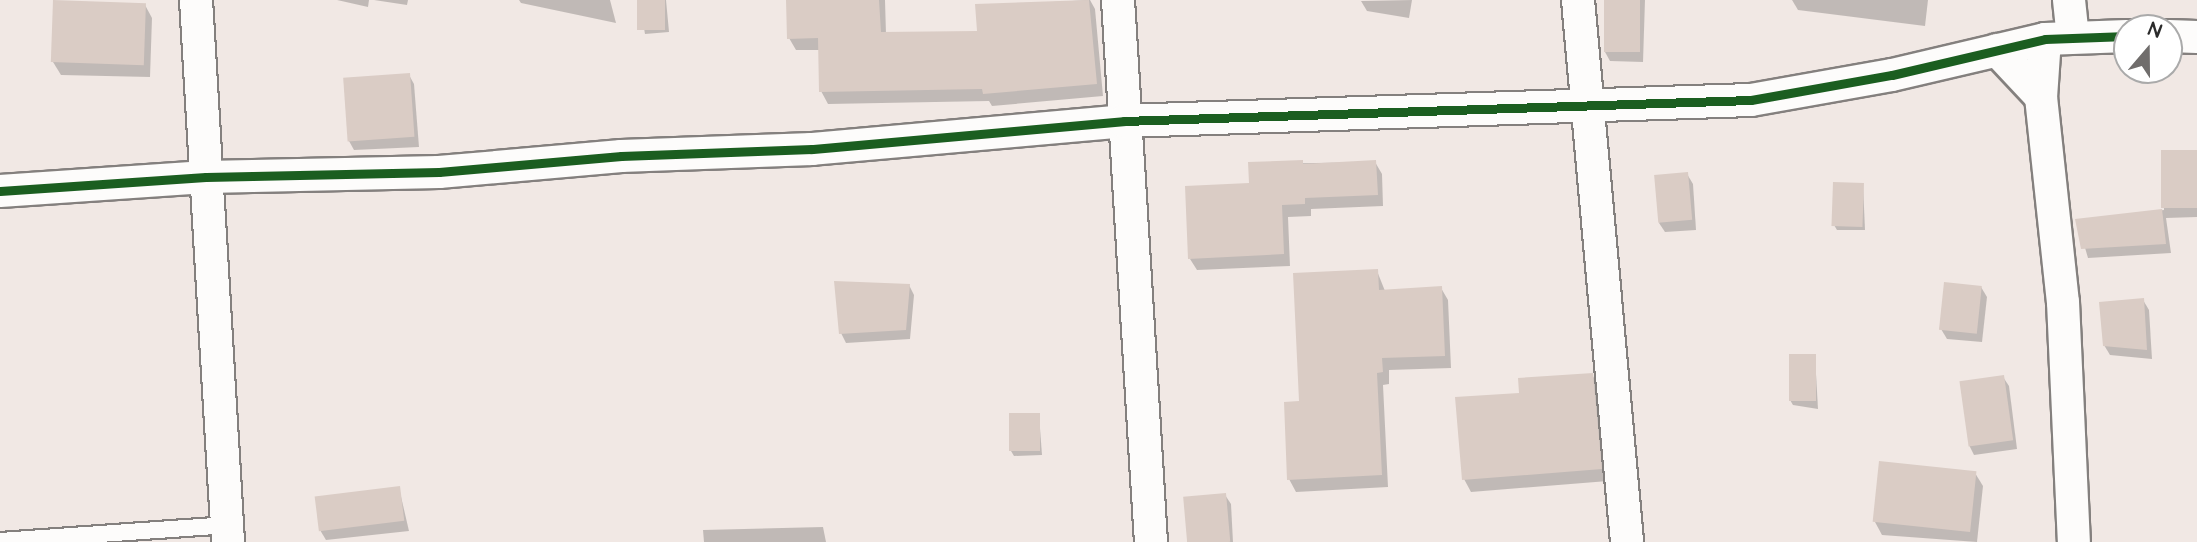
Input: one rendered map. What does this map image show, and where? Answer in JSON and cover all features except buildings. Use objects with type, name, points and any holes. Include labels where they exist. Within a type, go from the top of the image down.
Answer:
[{"type":"street","points":[[196,0],[228,533]]},
{"type":"street","points":[[1118,0],[1124,121],[1140,315],[1151,542]]},
{"type":"street","points":[[1578,0],[1585,103],[1622,449],[1627,542]]},
{"type":"street","points":[[2069,0],[2041,97],[2063,302],[2074,542]]},
{"type":"street","points":[[0,191],[206,177],[439,172],[621,156],[812,149],[1124,121],[1585,103],[1751,100],[2059,38],[2113,36]]},
{"type":"street","points":[[1997,50],[2041,97]]},
{"type":"lane","points":[[0,541],[228,533]]},
{"type":"cycle path","points":[[0,191],[206,177],[439,172],[621,156],[812,149],[1124,121],[1751,100],[1892,75],[2045,39],[2113,37]]}]
